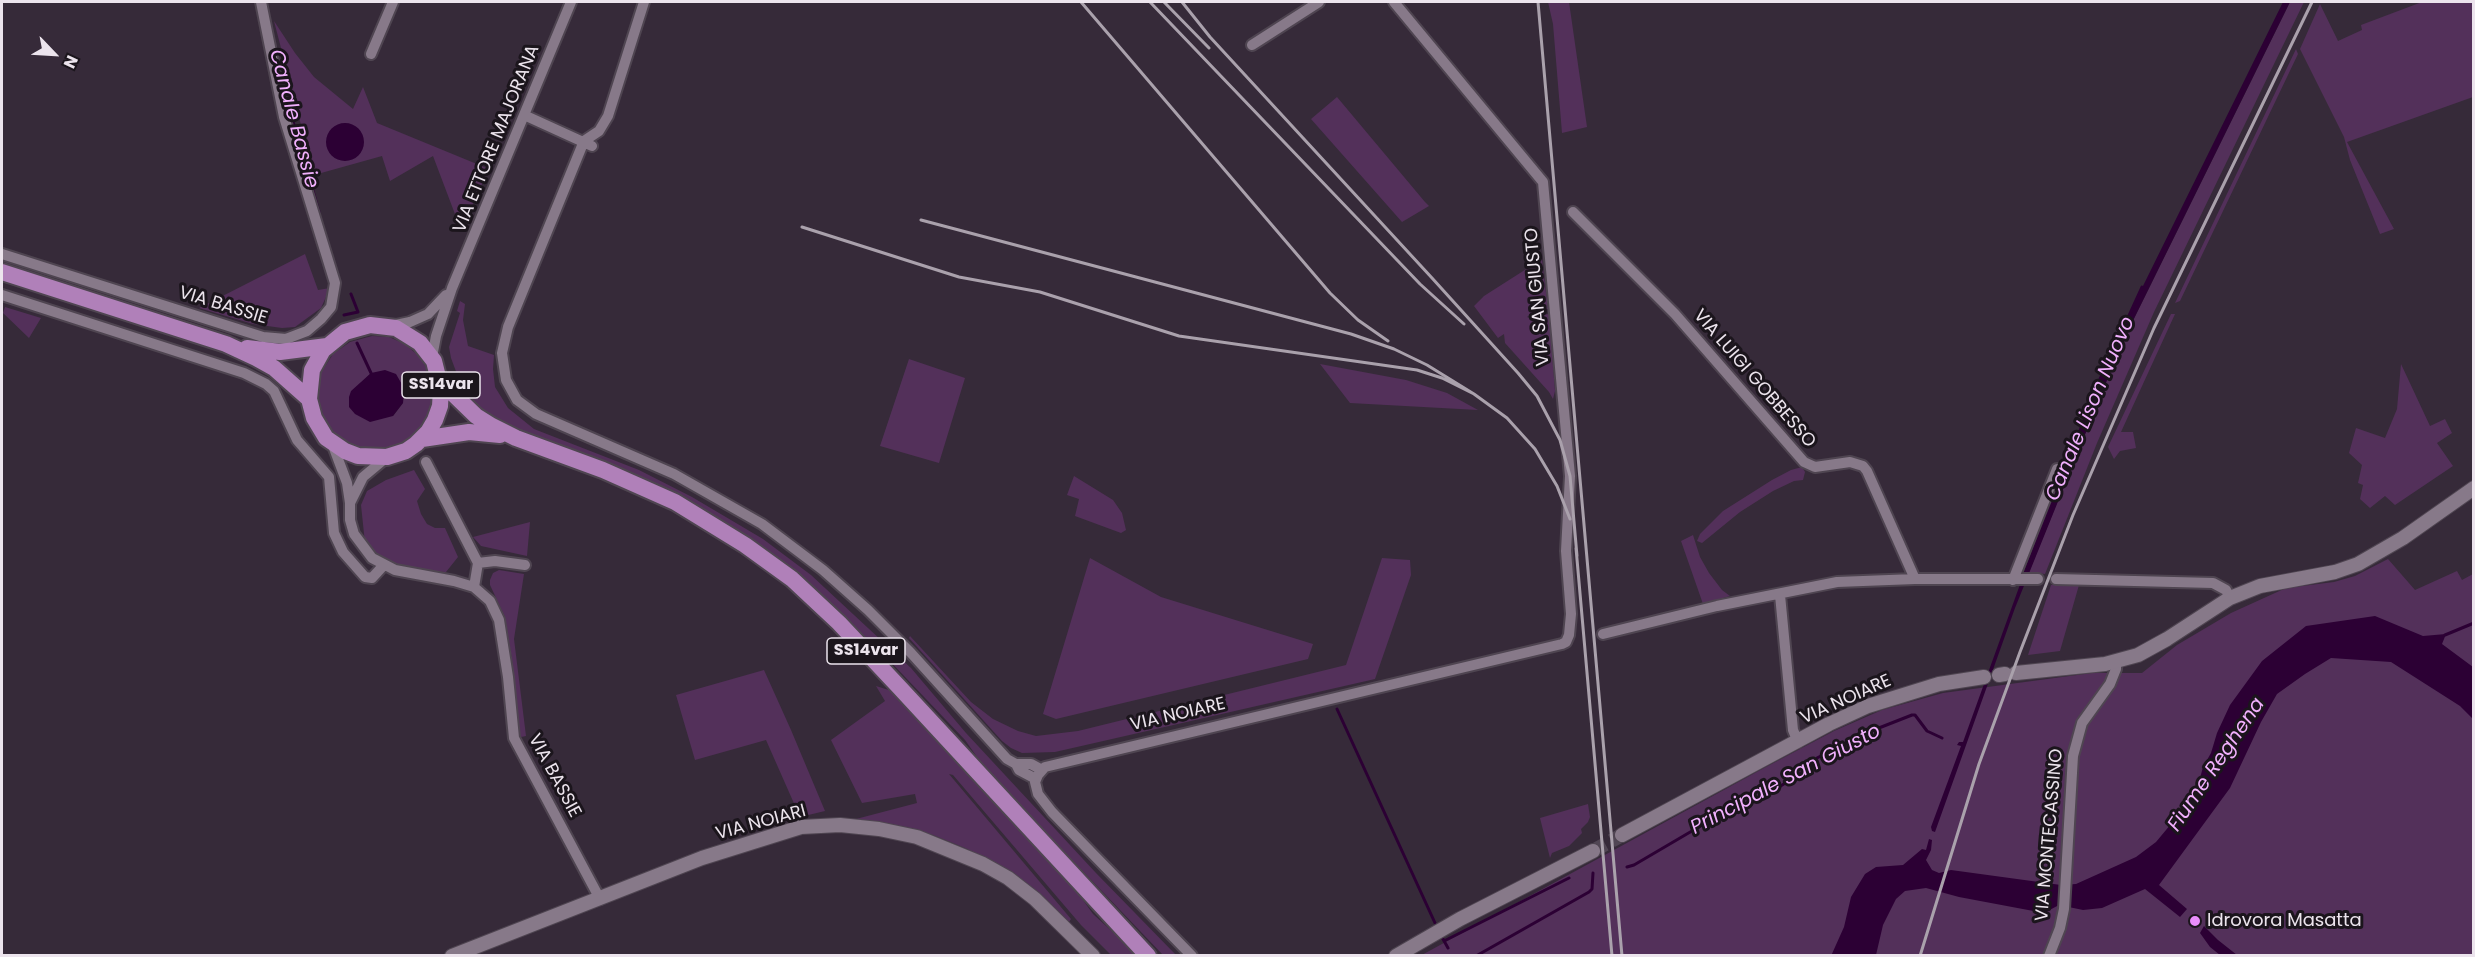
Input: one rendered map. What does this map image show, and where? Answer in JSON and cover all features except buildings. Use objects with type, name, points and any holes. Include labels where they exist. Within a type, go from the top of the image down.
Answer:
[{"type":"highway","name":"SS14var","points":[[2,272],[226,344],[274,368],[309,399]]},
{"type":"highway","name":"SS14var","points":[[370,325],[388,326],[414,338],[432,357],[441,382],[438,412],[431,428],[422,439],[406,451],[387,457],[358,456],[332,442],[316,424],[309,399],[312,370],[327,346],[338,337],[353,329],[370,325]]},
{"type":"highway","name":"SS14var","points":[[226,344],[280,352],[327,346]]},
{"type":"highway","name":"SS14var","points":[[441,382],[476,416],[516,438],[603,470],[675,502],[746,544],[792,579],[900,688],[1148,956]]},
{"type":"highway","name":"SS14var","points":[[422,439],[469,432],[516,438]]},
{"type":"street","name":"VIA BASSIE","points":[[2,254],[263,337],[286,339],[307,331],[321,319],[331,307],[335,283],[284,117],[261,2]]},
{"type":"street","points":[[371,54],[393,2]]},
{"type":"street","name":"VIA ETTORE MAJORANA","points":[[432,357],[436,336],[452,288],[572,2]]},
{"type":"street","points":[[644,2],[608,116],[588,144],[508,327],[502,353],[506,380],[517,400],[536,414],[559,426],[674,474],[762,524],[823,570],[911,653],[1006,759],[1016,764],[1031,764],[1039,774],[1038,794],[1052,812],[1192,956]]},
{"type":"street","points":[[1252,45],[1319,2]]},
{"type":"street","name":"VIA SAN GIUSTO","points":[[1394,2],[1543,182],[1570,476],[1566,551],[1571,614],[1566,642]]},
{"type":"street","points":[[524,115],[588,144]]},
{"type":"street","name":"VIA LUIGI GOBBESSO","points":[[1573,212],[1675,314],[1804,462],[1815,467],[1850,462],[1863,466],[1915,579]]},
{"type":"street","name":"VIA ETTORE MAJORANA","points":[[388,326],[410,322],[428,314],[452,288]]},
{"type":"street","points":[[2,295],[244,373],[266,384],[277,397],[297,440],[329,477],[334,533],[343,552],[365,577],[372,578],[383,566]]},
{"type":"street","points":[[332,442],[347,483],[350,520],[354,534],[363,549],[383,566],[474,587],[478,563],[426,462]]},
{"type":"street","points":[[350,503],[363,477],[387,457]]},
{"type":"street","points":[[2015,580],[2057,469]]},
{"type":"street","points":[[2006,674],[2116,662],[2138,655],[2230,598],[2260,586],[2335,572],[2358,564],[2403,538],[2474,488]]},
{"type":"street","points":[[478,563],[495,561],[525,565]]},
{"type":"street","points":[[1602,634],[1717,606],[1837,582],[1915,579],[2038,579]]},
{"type":"street","points":[[2056,579],[2213,584],[2226,590],[2230,598]]},
{"type":"street","name":"VIA BASSIE","points":[[474,587],[490,601],[499,620],[514,738],[600,899]]},
{"type":"street","name":"VIA NOIARE","points":[[1780,595],[1793,730],[1798,742],[1829,724],[1887,699],[1939,684],[1984,677]]},
{"type":"street","name":"VIA NOIARE","points":[[1039,774],[1045,767],[1070,759],[1566,642]]},
{"type":"street","name":"VIA MONTECASSINO","points":[[2049,956],[2060,928],[2064,909],[2073,756],[2082,723],[2109,684],[2116,669],[2116,662]]},
{"type":"street","points":[[1622,836],[1798,742]]},
{"type":"street","name":"VIA NOIARI","points":[[453,956],[702,858],[759,839],[801,827],[848,825],[917,837],[983,864],[1008,878],[1035,899],[1093,956]]},
{"type":"street","points":[[1396,956],[1460,919],[1593,851]]},
{"type":"shaded area","points":[[1548,2],[1569,2],[1587,127],[1562,133],[1553,24]]},
{"type":"shaded area","points":[[2290,2],[2304,2],[2154,312],[2097,443],[2045,574],[2029,572],[2122,343]]},
{"type":"shaded area","points":[[2422,2],[2473,2],[2473,97],[2347,142],[2394,229],[2380,234],[2350,160],[2344,137],[2300,49],[2320,4],[2338,41],[2362,30],[2361,25]]},
{"type":"shaded area","points":[[274,21],[314,77],[353,109],[363,87],[377,123],[489,169],[461,230],[433,156],[390,181],[382,156],[314,175]]},
{"type":"shaded area","points":[[2296,49],[2298,54],[2180,301],[2175,303]]},
{"type":"shaded area","points":[[1337,97],[1429,206],[1402,222],[1311,119]]},
{"type":"shaded area","points":[[305,254],[318,290],[330,288],[321,308],[295,327],[282,328],[253,324],[199,308]]},
{"type":"shaded area","points":[[1542,259],[1548,309],[1532,313],[1527,317],[1534,320],[1537,316],[1549,314],[1555,391],[1553,399],[1505,343],[1504,334],[1498,338],[1474,306],[1484,296]]},
{"type":"shaded area","points":[[460,301],[465,304],[463,320],[468,346],[494,355],[495,387],[508,408],[534,429],[639,470],[692,497],[763,539],[811,575],[911,668],[966,733],[1176,955],[1163,955],[987,771],[965,740],[886,657],[727,525],[627,470],[502,424],[484,413],[464,393],[451,358],[449,347],[460,313],[457,311]]},
{"type":"shaded area","points":[[5,307],[41,318],[29,338],[3,313]]},
{"type":"shaded area","points":[[2171,314],[2175,314],[2121,432],[2133,432],[2136,448],[2120,451],[2114,459],[2108,447]]},
{"type":"shaded area","points":[[372,336],[389,337],[405,344],[422,359],[432,380],[432,403],[424,424],[405,442],[389,449],[366,450],[350,445],[336,435],[324,418],[318,396],[321,373],[333,354],[350,342]],"holes":[[[371,373],[395,374],[404,388],[403,403],[393,416],[385,416],[366,378]]]},
{"type":"shaded area","points":[[909,359],[965,378],[939,463],[880,446]]},
{"type":"shaded area","points":[[1320,364],[1406,380],[1447,393],[1478,410],[1350,403]]},
{"type":"shaded area","points":[[2401,364],[2430,426],[2445,419],[2452,433],[2437,443],[2453,466],[2395,505],[2385,496],[2370,508],[2360,499],[2363,485],[2358,483],[2362,465],[2349,453],[2356,428],[2385,438],[2397,409]]},
{"type":"shaded area","points":[[1802,467],[1805,472],[1803,480],[1794,481],[1773,491],[1740,512],[1702,543],[1697,541],[1700,534],[1723,511],[1772,480]]},
{"type":"shaded area","points":[[414,470],[425,489],[417,501],[421,514],[427,524],[435,528],[445,528],[458,557],[446,572],[420,571],[396,566],[380,558],[365,543],[361,505],[367,491],[386,480]]},
{"type":"shaded area","points":[[1074,476],[1113,500],[1122,513],[1126,530],[1121,533],[1075,516],[1079,499],[1067,495]]},
{"type":"shaded area","points":[[530,522],[527,556],[481,546],[473,537]]},
{"type":"shaded area","points":[[1693,535],[1700,557],[1709,573],[1722,590],[1730,596],[1703,604],[1681,541]]},
{"type":"shaded area","points":[[1090,558],[1161,597],[1313,644],[1308,659],[1056,719],[1043,714]]},
{"type":"shaded area","points":[[1382,558],[1410,560],[1411,575],[1375,679],[1055,752],[1022,753],[1002,741],[909,638],[910,636],[971,702],[993,719],[1018,731],[1036,736],[1078,731],[1346,665]]},
{"type":"shaded area","points":[[2388,559],[2415,590],[2457,571],[2462,580],[2473,574],[2473,955],[1420,956],[1764,768],[1834,731],[1882,710],[1943,693],[2092,673],[2142,673],[2177,645],[2231,613],[2286,588],[2334,582],[2355,576]]},
{"type":"shaded area","points":[[499,570],[524,574],[514,639],[526,736],[521,737],[505,617],[490,585],[493,573]]},
{"type":"shaded area","points":[[2051,585],[2079,585],[2060,651],[2028,655]]},
{"type":"shaded area","points":[[764,670],[825,811],[800,817],[766,740],[695,760],[676,695]]},
{"type":"shaded area","points":[[876,686],[892,691],[1065,875],[1093,914],[1138,955],[1111,955],[1081,925],[953,775],[949,774],[1071,919],[1069,922],[993,862],[965,848],[933,835],[894,825],[856,819],[917,803],[915,794],[862,803],[831,740],[885,701]]},
{"type":"shaded area","points":[[1588,804],[1590,817],[1581,829],[1582,833],[1569,846],[1552,853],[1550,858],[1540,818]]},
{"type":"water","points":[[2283,2],[2290,2],[2122,343],[2015,608],[1935,832],[1932,831],[1931,827],[1961,746],[1957,745],[1963,742],[2043,521],[2100,379],[2141,290]]},
{"type":"water","points":[[345,123],[358,129],[364,142],[358,155],[345,161],[332,155],[326,142],[332,129]]},
{"type":"water","points":[[385,370],[396,374],[404,388],[403,403],[393,416],[370,422],[355,414],[349,407],[349,397],[351,391],[371,373]]},
{"type":"water","name":"Fiume Reghena","points":[[2375,616],[2423,636],[2446,634],[2442,644],[2473,667],[2473,719],[2460,706],[2391,662],[2331,658],[2305,674],[2277,694],[2230,788],[2159,885],[2187,909],[2180,917],[2145,889],[2102,908],[2083,910],[2059,905],[2044,913],[1959,897],[1926,888],[1905,891],[1896,899],[1883,925],[1876,955],[1831,956],[1844,927],[1851,897],[1865,874],[1876,867],[1903,865],[1922,849],[1926,850],[1929,839],[1932,840],[1931,850],[1926,860],[1932,870],[1939,873],[1951,870],[2061,885],[2076,884],[2136,857],[2156,842],[2199,782],[2203,767],[2230,705],[2262,661],[2306,626]]},
{"type":"water","points":[[2204,926],[2237,955],[2220,955],[2210,947],[2200,933]]},
{"type":"waterway","name":"Canale Bassie","points":[[283,87],[319,212]]},
{"type":"waterway","name":"Canale Lison Nuovo","points":[[2023,578],[2100,379],[2142,287]]},
{"type":"waterway","name":"Canale Bassie","points":[[344,315],[358,312],[351,294]]},
{"type":"waterway","name":"Canale Bassie","points":[[357,343],[371,373]]},
{"type":"waterway","points":[[2445,635],[2474,623]]},
{"type":"waterway","points":[[1337,709],[1435,923]]},
{"type":"waterway","name":"Principale San Giusto","points":[[1627,867],[1726,811],[1763,797],[1814,765],[1817,758],[1861,735],[1915,715],[1927,731],[1942,738]]},
{"type":"waterway","name":"Principale San Giusto","points":[[1476,956],[1589,892],[1592,889],[1593,873]]},
{"type":"waterway","points":[[1444,941],[1569,878]]},
{"type":"waterway","points":[[1443,939],[1448,948]]},
{"type":"tunnel","points":[[1593,851],[1622,835]]},
{"type":"railway","points":[[1081,2],[1330,293],[1358,320],[1388,341]]},
{"type":"railway","points":[[1150,2],[1420,284],[1464,324]]},
{"type":"railway","points":[[1164,2],[1209,48]]},
{"type":"railway","points":[[1182,2],[1210,37],[1432,278],[1537,396],[1560,440],[1570,476],[1577,556]]},
{"type":"railway","points":[[1538,2],[1622,956]]},
{"type":"railway","points":[[1920,956],[1979,764],[2073,515],[2154,328],[2312,2]]},
{"type":"railway","points":[[802,227],[959,277],[1040,292],[1179,336],[1417,370],[1442,378],[1474,394],[1427,365],[1394,349],[1351,334],[921,220]]},
{"type":"railway","points":[[1474,394],[1507,418],[1535,449],[1557,486],[1570,519]]},
{"type":"railway","points":[[1576,548],[1612,956]]},
{"type":"place","name":"Idrovora Masatta","points":[[2195,921]]}]
